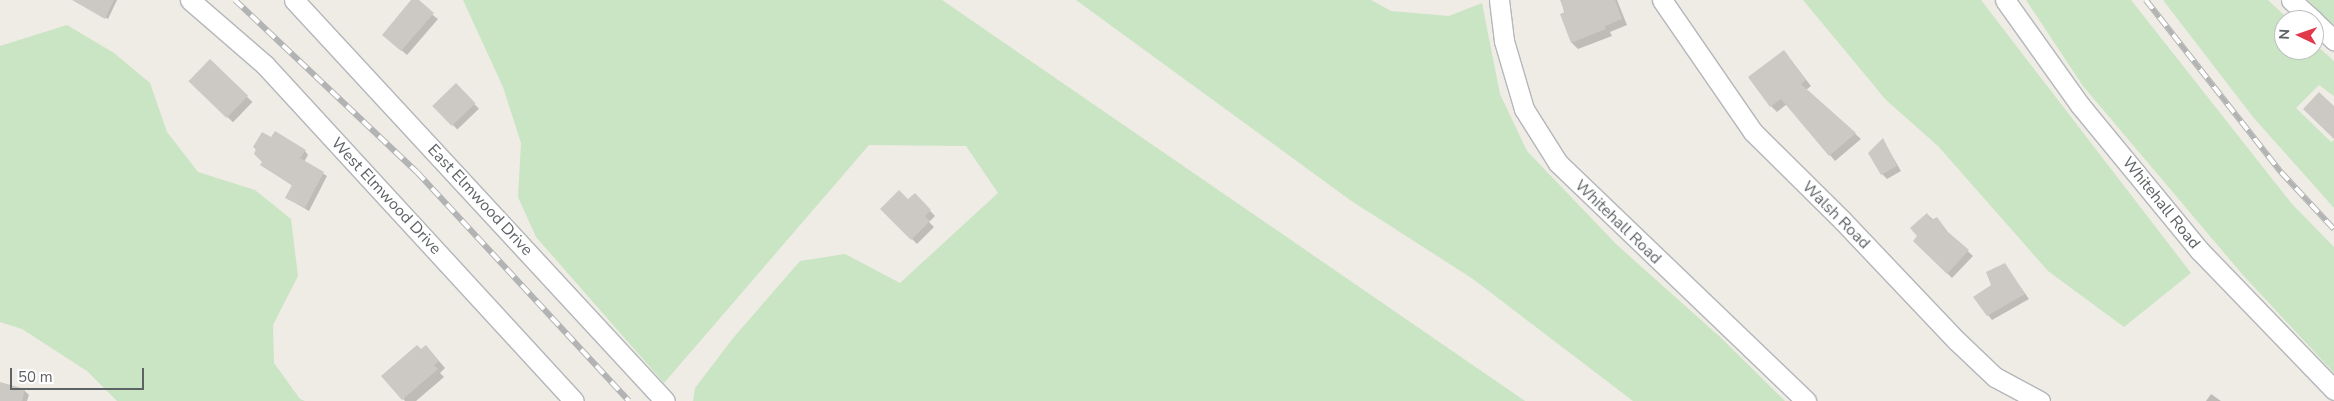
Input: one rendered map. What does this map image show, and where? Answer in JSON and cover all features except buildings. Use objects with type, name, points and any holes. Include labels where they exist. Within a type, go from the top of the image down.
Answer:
[{"type":"street","name":"East Elmwood Drive","points":[[294,0],[665,401]]},
{"type":"street","name":"Whitehall Road","points":[[1499,0],[1504,42],[1524,109],[1558,163],[1806,401]]},
{"type":"street","name":"Walsh Road","points":[[1662,0],[1753,132],[1842,220],[1957,341],[1995,377],[2040,401]]},
{"type":"street","name":"Whitehall Road","points":[[2005,0],[2080,104],[2200,251],[2334,390]]},
{"type":"street","points":[[2291,0],[2301,10]]},
{"type":"street","name":"West Elmwood Drive","points":[[202,4],[265,65],[574,401]]},
{"type":"street","points":[[2324,31],[2334,40]]},
{"type":"green space","points":[[463,0],[942,0],[1525,401],[693,401],[695,388],[734,337],[800,261],[845,254],[900,283],[998,193],[966,146],[869,145],[664,383],[536,237],[518,197],[521,143],[503,87]]},
{"type":"green space","points":[[1076,0],[1371,0],[1391,11],[1449,16],[1482,3],[1500,94],[1527,151],[1617,245],[1720,337],[1785,401],[1633,401],[1473,279],[1350,200]]},
{"type":"green space","points":[[1803,0],[1981,0],[2191,273],[2124,327],[2048,271],[1938,146],[1886,100]]},
{"type":"green space","points":[[2026,0],[2131,0],[2292,204],[2334,247],[2334,373],[2242,274],[2083,86]]},
{"type":"green space","points":[[2163,0],[2268,0],[2278,10],[2274,10],[2274,60],[2324,60],[2324,52],[2334,61],[2334,96],[2319,85],[2296,108],[2331,142],[2334,140],[2334,208],[2253,117]]},
{"type":"green space","points":[[2308,0],[2334,0],[2334,25],[2324,16],[2324,10],[2318,10]]},
{"type":"green space","points":[[67,25],[114,53],[150,83],[167,132],[198,172],[255,190],[291,219],[298,276],[273,325],[274,363],[300,399],[305,401],[117,401],[87,371],[22,329],[0,322],[0,46]]},
{"type":"railway","points":[[235,0],[417,172],[629,401]]},
{"type":"railway","points":[[2146,0],[2281,172],[2334,229]]}]
